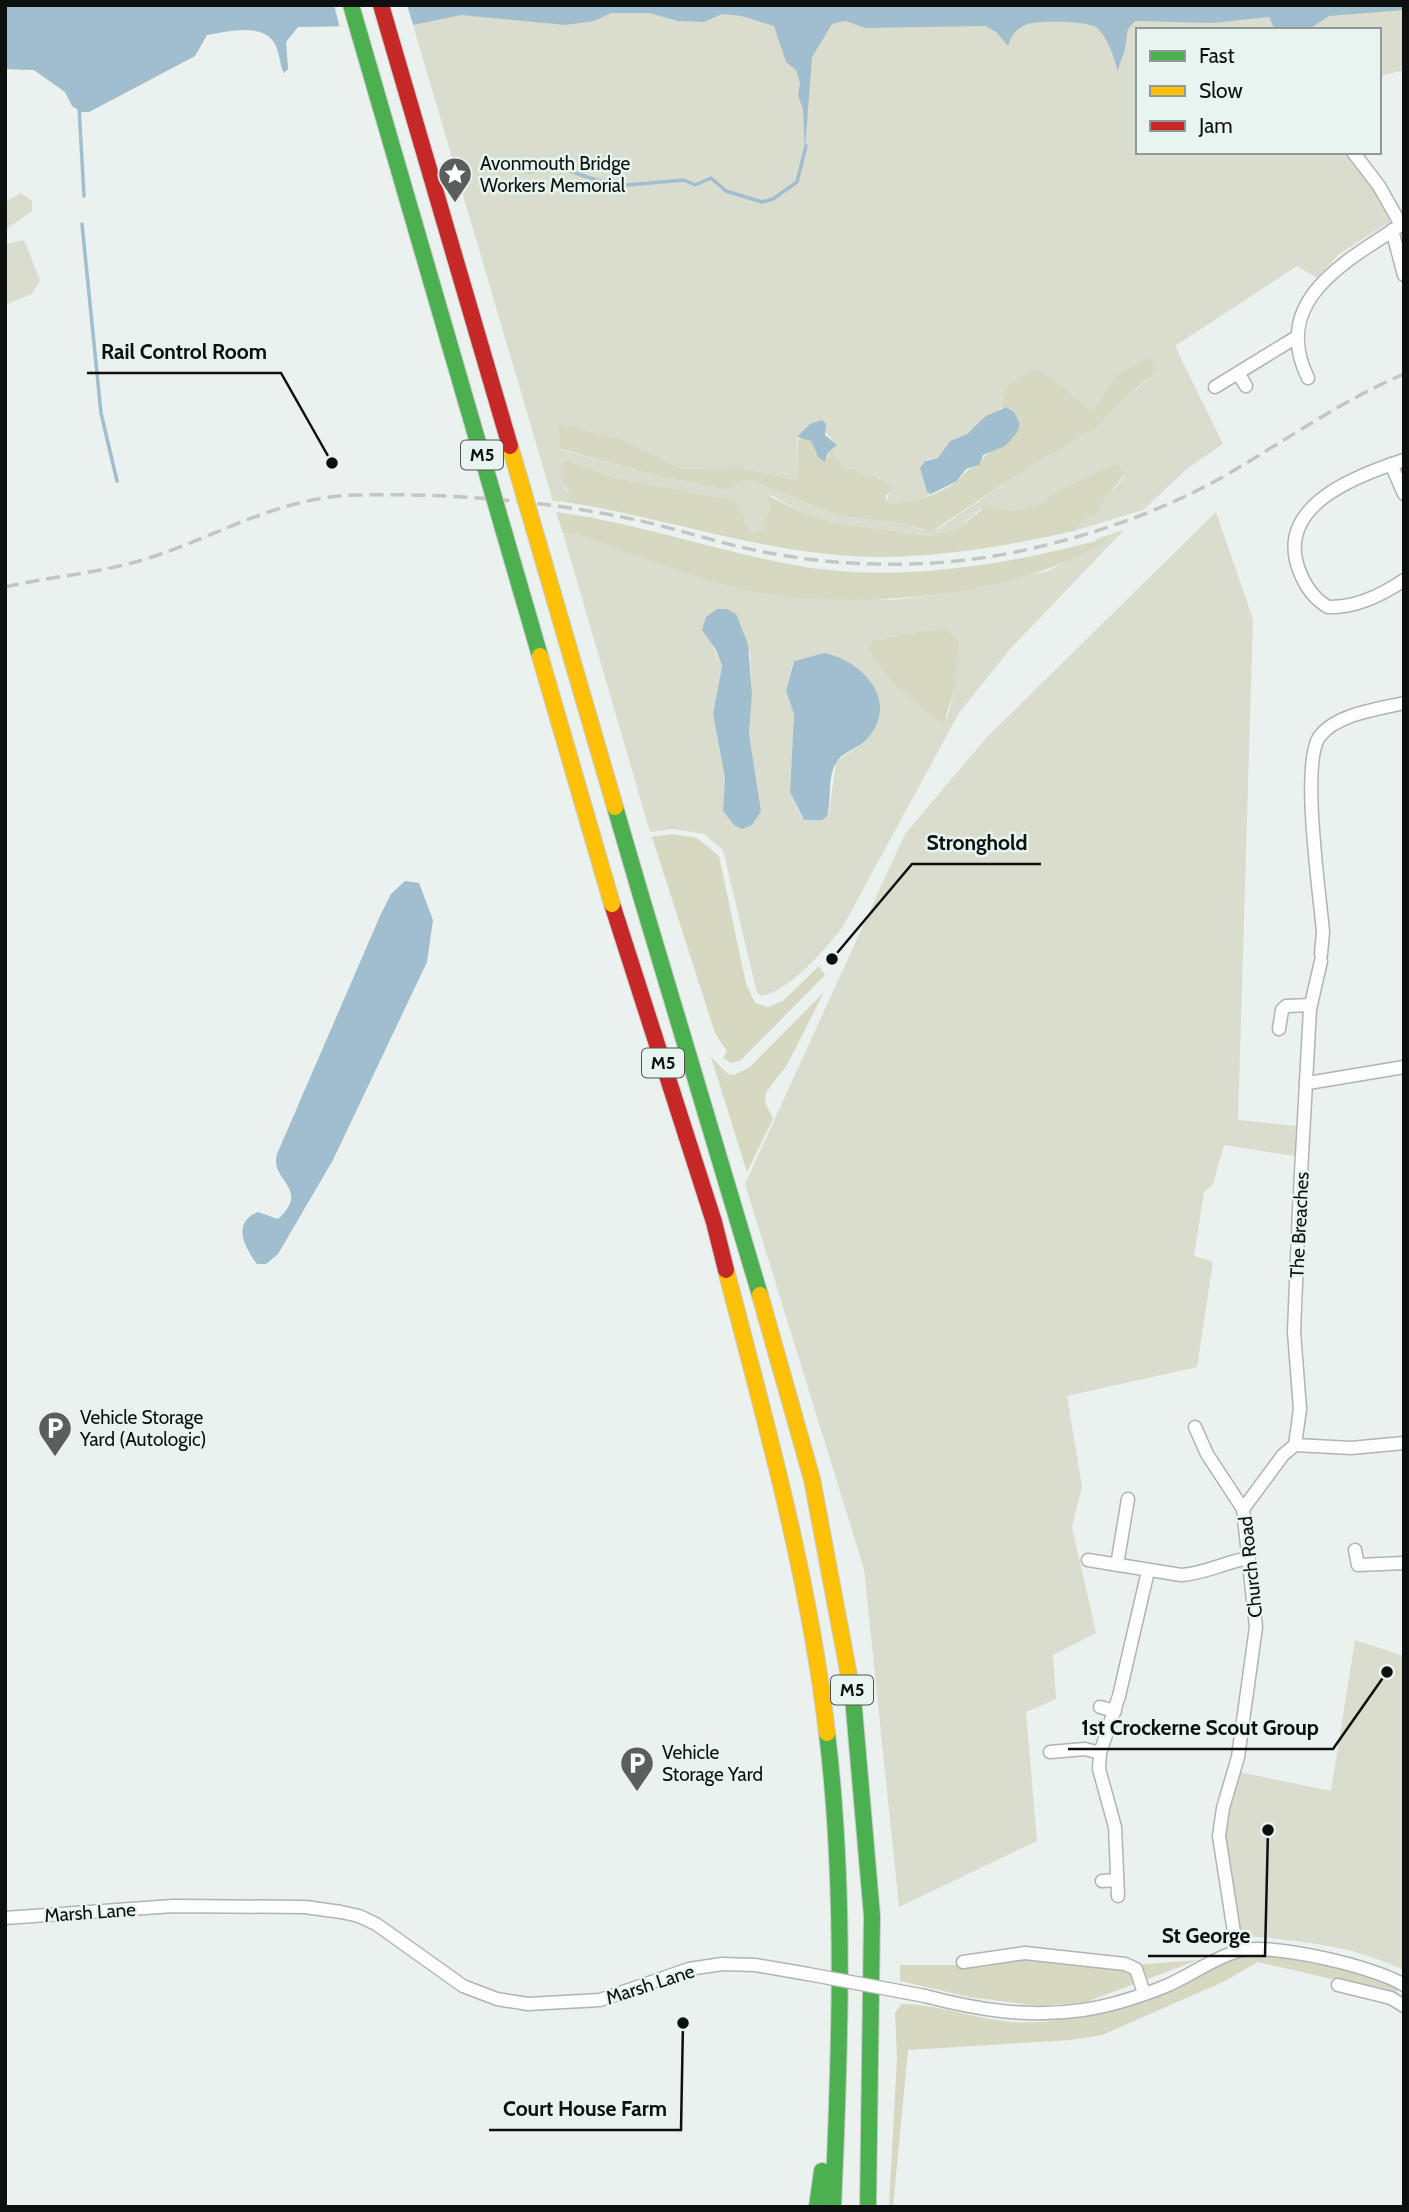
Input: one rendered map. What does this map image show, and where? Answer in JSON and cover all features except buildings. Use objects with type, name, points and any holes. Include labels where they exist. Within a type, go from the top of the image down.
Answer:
[{"type":"highway","name":"M5","points":[[351,5],[612,904],[714,1222],[780,1478],[823,1695],[833,1781],[842,2011],[833,2207]]},
{"type":"highway","name":"M5","points":[[381,5],[641,896],[731,1192],[812,1479],[853,1694],[872,1916],[868,2207]]},
{"type":"highway","name":"M5","points":[[817,2207],[842,2011]]},
{"type":"highway","name":"M5","points":[[860,2207],[867,2148]]},
{"type":"street","points":[[1355,154],[1379,186],[1399,226],[1404,275]]},
{"type":"street","points":[[1308,378],[1295,338],[1299,321],[1326,279],[1346,259],[1399,226]]},
{"type":"street","points":[[1215,387],[1295,338]]},
{"type":"street","points":[[1238,373],[1246,386]]},
{"type":"street","points":[[1404,494],[1397,462],[1343,486],[1311,508],[1297,527],[1293,547],[1307,586],[1328,607],[1341,608],[1384,593],[1404,580]]},
{"type":"street","name":"The Breaches","points":[[1295,1445],[1300,1409],[1294,1332],[1297,1260],[1311,1005],[1323,932],[1311,790],[1313,749],[1328,728],[1343,720],[1404,703]]},
{"type":"street","points":[[1279,1029],[1282,1010],[1286,1006],[1311,1005]]},
{"type":"street","points":[[1308,1083],[1404,1067]]},
{"type":"street","points":[[1195,1427],[1207,1454],[1243,1509]]},
{"type":"street","points":[[1295,1445],[1351,1448],[1404,1443]]},
{"type":"street","name":"Church Road","points":[[1237,1951],[1220,1836],[1223,1808],[1238,1757],[1256,1627],[1243,1509],[1283,1455],[1295,1445]]},
{"type":"street","points":[[1117,1565],[1128,1499]]},
{"type":"street","points":[[1355,1550],[1355,1570],[1404,1563]]},
{"type":"street","points":[[1088,1560],[1148,1571],[1196,1575],[1230,1561],[1248,1558]]},
{"type":"street","points":[[1118,1896],[1115,1827],[1099,1769],[1100,1753],[1115,1711],[1148,1571]]},
{"type":"street","points":[[1100,1707],[1115,1711]]},
{"type":"street","points":[[1050,1752],[1085,1749],[1100,1753]]},
{"type":"street","points":[[1067,1751],[1069,1765]]},
{"type":"street","points":[[1101,1881],[1117,1880]]},
{"type":"street","name":"Marsh Lane","points":[[5,1918],[173,1906],[305,1907],[359,1916],[463,1986],[497,1998],[528,2004],[600,2000],[689,1969],[722,1964],[755,1965],[925,1996],[966,2007],[1035,2015],[1086,2010],[1144,1993],[1166,1986],[1237,1951]]},
{"type":"street","points":[[1237,1951],[1257,1948],[1304,1956],[1361,1967],[1403,1983]]},
{"type":"street","points":[[963,1962],[1025,1953],[1125,1964],[1136,1969],[1144,1993]]},
{"type":"street","points":[[1342,1989],[1391,1998],[1404,2006]]},
{"type":"shaded area","points":[[5,5],[813,5],[808,51],[826,5],[1404,5],[1404,70],[1381,76],[1381,28],[1136,28],[1136,154],[1349,154],[1370,181],[1390,222],[1339,254],[1317,278],[1297,266],[1175,346],[1223,444],[1188,468],[1143,510],[1074,531],[1083,520],[1099,513],[1100,505],[1125,476],[1120,465],[1113,465],[1048,495],[1044,503],[1013,510],[980,509],[958,529],[929,536],[837,523],[803,513],[771,495],[768,496],[771,510],[765,530],[749,533],[735,501],[612,477],[566,460],[564,488],[570,496],[566,502],[553,501],[413,25],[298,27],[286,42],[288,69],[284,73],[275,45],[267,35],[242,30],[207,35],[195,56],[89,112],[82,112],[72,106],[65,92],[34,70],[5,69]],"holes":[[[1041,370],[1093,412],[1099,403],[1152,376],[1119,403],[1099,426],[1028,468],[938,529],[922,530],[909,525],[837,515],[748,479],[727,490],[657,476],[562,450],[556,424],[600,434],[681,469],[739,467],[798,480],[797,438],[810,424],[825,432],[834,443],[836,446],[832,448],[844,470],[854,468],[863,476],[877,476],[891,488],[886,502],[912,502],[931,494],[926,490],[921,471],[927,459],[938,458],[950,441],[967,434],[1001,408],[1002,397]]]},
{"type":"shaded area","points":[[21,193],[32,201],[32,211],[5,230],[5,202]]},
{"type":"shaded area","points":[[24,240],[40,280],[32,294],[5,305],[5,244]]},
{"type":"shaded area","points":[[1216,512],[1253,619],[1238,1120],[1296,1126],[1295,1156],[1224,1145],[1213,1184],[1204,1192],[1194,1256],[1213,1262],[1197,1367],[1067,1396],[1082,1486],[1072,1527],[1096,1633],[1053,1655],[1056,1699],[1026,1712],[1037,1841],[899,1907],[864,1569],[745,1184],[905,834],[986,738]]},
{"type":"shaded area","points":[[1124,530],[1011,648],[959,713],[842,928],[796,977],[774,992],[762,996],[757,993],[723,850],[704,834],[672,829],[650,832],[563,533],[574,534],[767,593],[892,600],[926,596],[1048,571],[1111,537],[1096,541],[1095,539]],"holes":[[[944,627],[959,640],[956,684],[947,718],[874,640]],[[712,645],[750,652],[752,693],[749,734],[761,811],[734,825],[723,811],[725,778],[713,714],[722,666]],[[796,659],[874,728],[857,747],[836,762],[829,813],[802,818],[790,792],[794,714],[786,691],[792,664]]]},
{"type":"shaded area","points":[[1355,1640],[1404,1656],[1402,1969],[1344,1949],[1284,1939],[1242,1936],[1225,1830],[1239,1772],[1331,1791]]},
{"type":"green space","points":[[1148,357],[1152,359],[1155,372],[1119,403],[1099,426],[1028,468],[931,532],[909,525],[837,515],[748,479],[727,490],[657,476],[561,449],[556,423],[619,439],[681,469],[739,467],[797,480],[798,439],[806,438],[812,442],[816,454],[828,458],[828,452],[832,448],[844,470],[854,468],[863,476],[876,476],[892,488],[886,496],[886,502],[904,502],[932,495],[949,487],[978,466],[986,455],[1004,445],[1016,434],[1020,426],[1014,412],[1006,407],[1001,408],[1008,386],[1018,377],[1041,370],[1093,412],[1115,377]]},
{"type":"green space","points":[[566,460],[612,477],[736,501],[750,533],[764,530],[764,520],[771,510],[767,495],[803,513],[837,523],[929,536],[958,529],[985,507],[1013,510],[1044,503],[1048,495],[1113,465],[1120,465],[1125,474],[1100,505],[1099,513],[1083,520],[1074,531],[980,549],[885,557],[845,556],[765,545],[566,502],[570,496],[563,483],[563,462]]},
{"type":"green space","points":[[556,512],[618,523],[800,566],[879,573],[919,572],[1000,562],[1113,536],[1077,556],[993,585],[946,593],[853,600],[768,594],[719,583],[574,534],[563,533]]},
{"type":"green space","points":[[944,627],[959,640],[956,684],[943,725],[892,682],[868,650],[874,640]]},
{"type":"green space","points":[[672,834],[697,838],[719,856],[746,984],[755,1003],[768,1007],[783,1001],[819,966],[825,975],[740,1061],[731,1063],[723,1058],[727,1051],[715,1033],[652,837]]},
{"type":"green space","points":[[824,992],[787,1065],[766,1092],[765,1102],[773,1119],[747,1172],[711,1057],[728,1074],[734,1075],[750,1067]]},
{"type":"green space","points":[[1260,1952],[1360,1971],[1398,1985],[1398,1990],[1393,1993],[1258,1962],[1223,1982],[1102,2035],[1071,2040],[908,2050],[893,2207],[889,2207],[897,2057],[895,2013],[901,2004],[928,2006],[1012,2022],[1074,2018],[1133,2002],[1246,1954]]},
{"type":"green space","points":[[1025,1956],[1124,1966],[1198,1960],[1086,2002],[1039,2006],[969,1997],[900,1981],[900,1965],[963,1965]]},
{"type":"water","points":[[5,5],[1404,5],[1404,10],[1329,16],[1311,28],[1274,28],[1269,17],[1213,23],[1136,21],[1128,30],[1118,72],[1104,36],[1096,27],[1082,23],[1031,23],[1014,34],[1008,46],[996,32],[985,26],[865,28],[846,21],[832,24],[812,57],[805,150],[803,110],[798,95],[800,83],[796,70],[786,62],[774,26],[742,16],[722,14],[704,22],[678,21],[649,13],[611,13],[594,21],[566,25],[461,15],[413,25],[298,27],[286,42],[288,69],[284,73],[275,45],[267,35],[252,30],[223,32],[207,35],[195,56],[89,112],[82,112],[72,106],[65,92],[34,70],[5,69]]},
{"type":"water","points":[[1006,407],[1014,412],[1020,424],[1017,433],[1005,446],[983,455],[979,465],[966,469],[957,481],[931,494],[927,492],[920,468],[925,461],[938,458],[950,441],[967,434],[986,416]]},
{"type":"water","points":[[822,420],[826,424],[825,435],[837,445],[828,452],[825,462],[818,457],[811,441],[797,437],[810,424]]},
{"type":"water","points":[[717,609],[727,609],[736,614],[748,644],[752,694],[749,734],[761,811],[752,825],[742,829],[734,825],[723,811],[725,778],[713,714],[722,666],[716,650],[702,630],[706,617]]},
{"type":"water","points":[[825,653],[853,665],[864,674],[879,698],[880,712],[876,726],[866,740],[836,763],[827,816],[822,820],[804,820],[790,792],[794,714],[786,691],[794,661]]},
{"type":"water","points":[[405,881],[419,883],[433,920],[427,962],[333,1160],[278,1254],[266,1264],[257,1264],[245,1243],[245,1223],[258,1212],[278,1219],[291,1200],[291,1192],[276,1163],[277,1154],[380,916],[391,894]]},
{"type":"pier","points":[[334,5],[407,5],[414,28],[341,32]]},
{"type":"waterway","points":[[79,107],[84,196]]},
{"type":"waterway","points":[[529,172],[555,166],[596,180],[627,185],[684,180],[695,185],[711,178],[726,191],[762,202],[773,199],[797,182],[806,146]]},
{"type":"waterway","points":[[82,224],[101,413],[117,481]]},
{"type":"railway","points":[[5,587],[131,563],[175,549],[277,509],[330,497],[358,495],[424,495],[557,506],[640,521],[764,552],[831,562],[933,563],[1001,555],[1082,535],[1175,501],[1219,479],[1356,397],[1404,374]]},
{"type":"traffic: fast","points":[[351,5],[540,656]]},
{"type":"traffic: fast","points":[[615,807],[641,896]]},
{"type":"traffic: fast","points":[[641,896],[760,1295]]},
{"type":"traffic: fast","points":[[853,1697],[872,1916],[868,2207]]},
{"type":"traffic: fast","points":[[827,1733],[837,1852],[840,1970],[833,2207]]},
{"type":"traffic: fast","points":[[817,2207],[822,2171]]},
{"type":"traffic: slow","points":[[510,446],[615,807]]},
{"type":"traffic: slow","points":[[540,656],[612,904]]},
{"type":"traffic: slow","points":[[726,1270],[798,1558],[827,1733]]},
{"type":"traffic: slow","points":[[760,1295],[812,1479],[853,1697]]},
{"type":"traffic: jam","points":[[381,5],[510,446]]},
{"type":"traffic: jam","points":[[612,904],[714,1222],[726,1270]]},
{"type":"place","name":"Avonmouth Bridge Workers Memorial","points":[[455,204]]},
{"type":"place","name":"Rail Control Room","points":[[332,463]]},
{"type":"place","name":"Stronghold","points":[[832,959]]},
{"type":"place","name":"Vehicle Storage Yard (Autologic)","points":[[55,1458]]},
{"type":"place","name":"1st Crockerne Scout Group","points":[[1387,1672]]},
{"type":"place","name":"Vehicle Storage Yard","points":[[637,1793]]},
{"type":"place","name":"St George","points":[[1268,1830]]},
{"type":"place","name":"Court House Farm","points":[[683,2023]]}]
